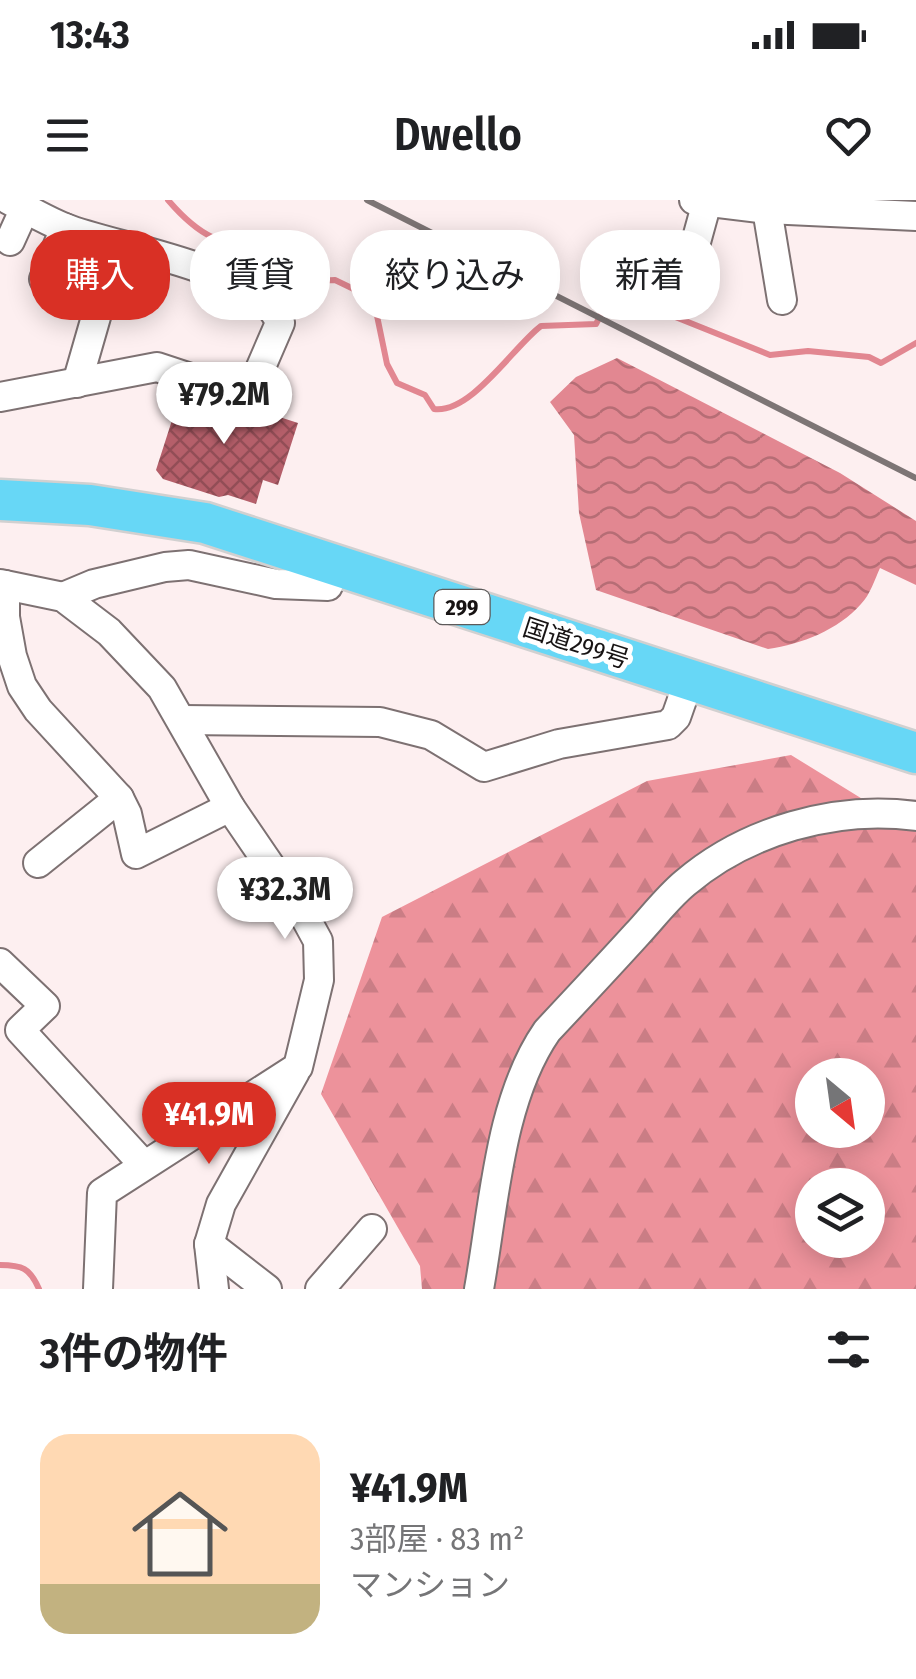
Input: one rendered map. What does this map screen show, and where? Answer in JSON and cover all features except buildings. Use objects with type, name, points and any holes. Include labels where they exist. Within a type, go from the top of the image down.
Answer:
[{"type":"highway","name":"国道299号","points":[[0,500],[90,504],[205,523],[916,753]]},
{"type":"street","points":[[695,230],[701,201],[767,209],[810,205],[916,216]]},
{"type":"street","points":[[10,241],[17,204],[70,230]]},
{"type":"street","points":[[767,209],[782,300]]},
{"type":"street","points":[[0,397],[157,367],[248,397],[280,322],[276,308],[214,271],[170,259]]},
{"type":"street","points":[[77,384],[95,320]]},
{"type":"street","points":[[63,598],[94,584],[190,565],[276,584],[328,586],[336,566]]},
{"type":"street","points":[[214,1289],[209,1244],[221,1204],[298,1067],[319,980],[318,941],[230,807],[162,688],[109,632],[63,598],[3,584],[12,656],[22,686],[38,710],[119,798],[127,814],[136,854],[230,807]]},
{"type":"street","points":[[182,720],[380,722],[430,735],[484,767],[558,744],[668,725],[676,718],[689,680]]},
{"type":"street","points":[[38,863],[119,798]]},
{"type":"street","points":[[479,1289],[513,1097],[529,1057],[561,1016],[683,885],[718,858],[788,827],[839,816],[916,816]]},
{"type":"street","points":[[0,963],[45,1006],[20,1030],[143,1164]]},
{"type":"street","points":[[98,1289],[102,1193],[298,1067]]},
{"type":"street","points":[[320,1289],[372,1229]]},
{"type":"street","points":[[209,1244],[267,1289]]},
{"type":"green space","points":[[791,755],[916,832],[916,1289],[422,1289],[420,1266],[321,1094],[382,917],[647,781]]},
{"type":"water","points":[[617,358],[840,473],[916,521],[916,585],[880,568],[864,600],[842,621],[794,644],[768,649],[596,590],[579,513],[574,435],[550,402],[576,377]]},
{"type":"waterway","points":[[168,200],[200,230]]},
{"type":"waterway","points":[[330,280],[370,299],[387,364],[397,383],[425,395],[434,409],[463,401],[541,326],[596,324],[613,292],[770,355],[808,351],[869,357],[881,363],[916,343]]},
{"type":"waterway","points":[[0,1265],[24,1269],[39,1289]]},
{"type":"railway","points":[[367,200],[916,478]]}]
